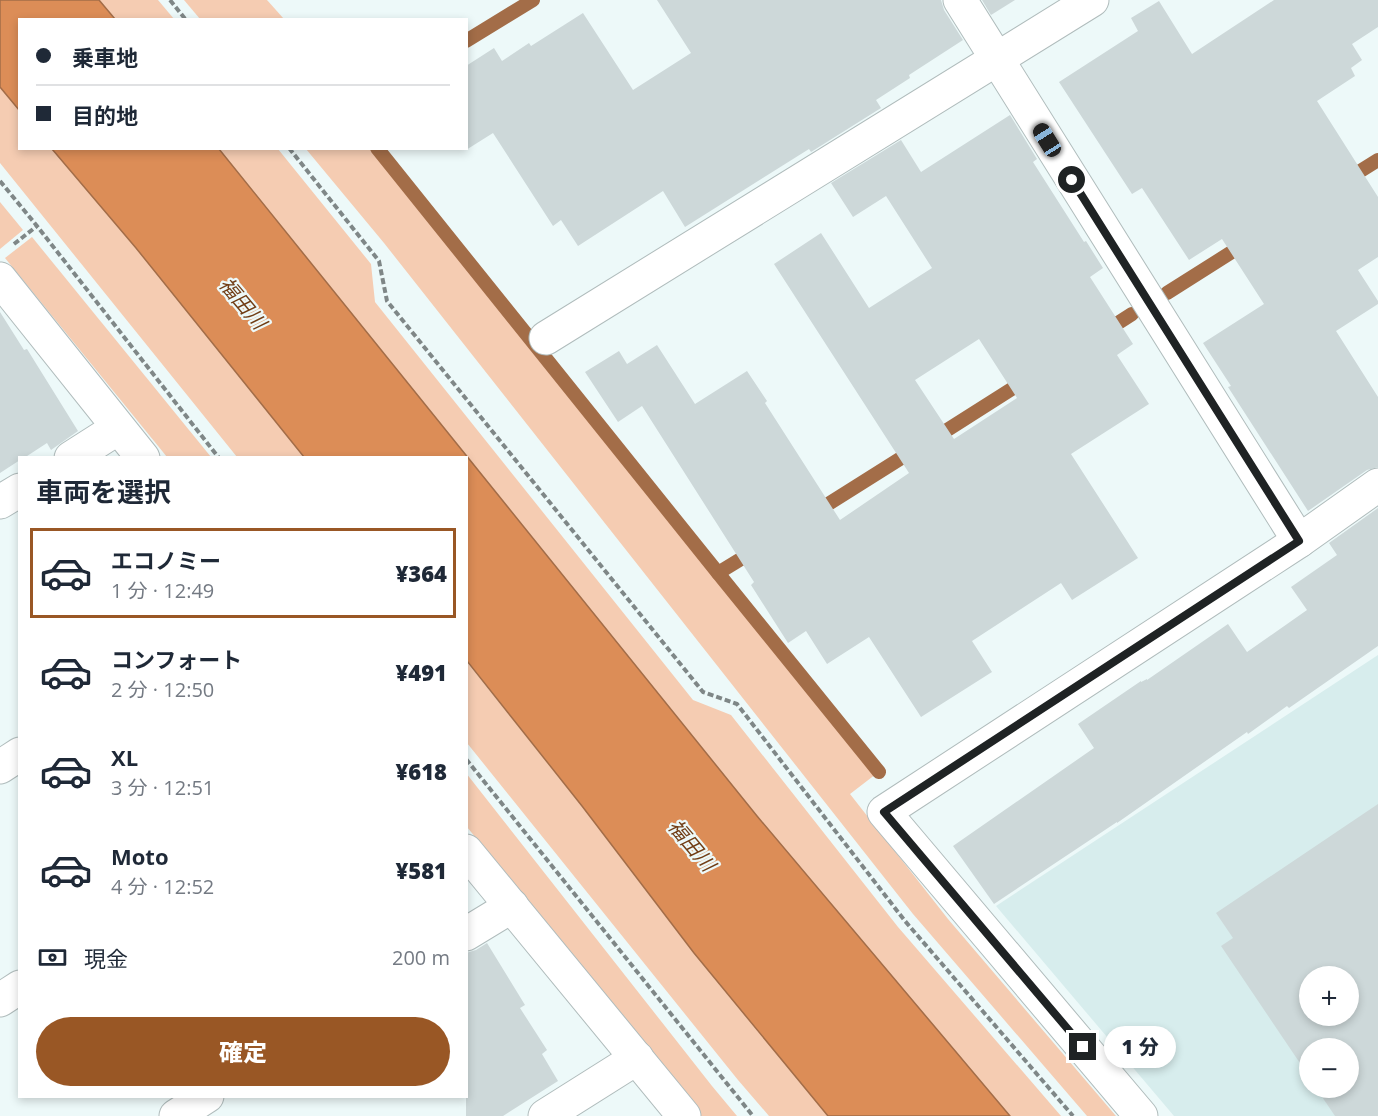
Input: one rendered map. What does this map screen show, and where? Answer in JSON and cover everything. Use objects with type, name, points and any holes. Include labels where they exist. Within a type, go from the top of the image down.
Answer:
[{"type":"street","points":[[960,0],[1299,541]]},
{"type":"street","points":[[546,338],[1092,0]]},
{"type":"street","points":[[0,279],[141,456]]},
{"type":"street","points":[[74,456],[118,428]]},
{"type":"street","points":[[1141,1116],[884,812],[1299,541],[1378,486]]},
{"type":"street","points":[[0,502],[18,491]]},
{"type":"street","points":[[0,767],[18,755]]},
{"type":"street","points":[[468,853],[684,1116]]},
{"type":"street","points":[[468,933],[512,906]]},
{"type":"street","points":[[0,1000],[18,988]]},
{"type":"street","points":[[545,1116],[637,1058]]},
{"type":"street","points":[[176,1116],[204,1098]]},
{"type":"path","points":[[170,0],[184,18]]},
{"type":"path","points":[[291,150],[379,261],[387,301],[703,692],[737,704],[905,921],[1073,1116]]},
{"type":"path","points":[[0,181],[217,456]]},
{"type":"path","points":[[9,248],[37,226]]},
{"type":"path","points":[[468,761],[753,1116]]},
{"type":"shaded area","points":[[99,0],[158,0],[173,18],[114,18]]},
{"type":"shaded area","points":[[184,0],[267,0],[283,18],[199,18]]},
{"type":"shaded area","points":[[0,87],[18,109],[18,150],[53,150],[136,248],[303,456],[236,456],[0,163]]},
{"type":"shaded area","points":[[220,150],[279,150],[371,264],[375,302],[693,700],[731,715],[898,927],[1061,1116],[1010,1116],[757,816]]},
{"type":"shaded area","points":[[307,150],[374,150],[714,576],[876,774],[850,794],[948,919],[1116,1116],[1087,1116],[913,914],[384,243]]},
{"type":"shaded area","points":[[0,202],[23,230],[0,249]]},
{"type":"shaded area","points":[[32,237],[210,456],[166,456],[5,258]]},
{"type":"shaded area","points":[[1378,655],[1378,1116],[1174,1116],[996,906]]},
{"type":"shaded area","points":[[468,664],[582,806],[694,953],[828,1116],[769,1116],[468,744]]},
{"type":"shaded area","points":[[468,776],[737,1116],[701,1116],[468,828]]},
{"type":"water","points":[[0,0],[99,0],[114,18],[18,18],[18,109],[0,87]]},
{"type":"water","name":"福田川","points":[[53,150],[220,150],[467,456],[303,456],[136,248]]},
{"type":"water","name":"福田川","points":[[468,458],[757,816],[1010,1116],[828,1116],[694,953],[468,662]]},
{"type":"building","points":[[657,0],[941,0],[944,10],[963,40],[909,75],[910,78],[876,100],[881,108],[811,152],[809,149],[685,227],[663,191],[578,246],[561,220],[553,226],[493,133],[468,149],[468,65],[494,48],[502,61],[529,43],[531,46],[583,13],[633,90],[691,53]]},
{"type":"building","points":[[982,0],[1015,0],[991,15]]},
{"type":"building","points":[[1274,0],[1378,0],[1378,27],[1352,44],[1362,60],[1351,68],[1355,76],[1317,101],[1378,197],[1378,257],[1358,270],[1378,304],[1336,331],[1378,397],[1378,467],[1367,470],[1308,511],[1228,387],[1231,386],[1203,343],[1264,304],[1222,239],[1189,260],[1142,188],[1132,194],[1059,82],[1138,31],[1131,18],[1159,1],[1192,54]]},
{"type":"building","points":[[1010,115],[1037,159],[1033,162],[1103,268],[1090,277],[1133,344],[1117,355],[1149,404],[1071,454],[1138,558],[1072,600],[1061,583],[972,641],[992,672],[921,717],[869,637],[827,664],[806,631],[788,643],[751,585],[754,582],[642,406],[618,422],[585,372],[619,351],[627,364],[657,345],[695,404],[747,371],[840,520],[909,473],[774,264],[821,233],[869,308],[932,268],[886,196],[853,217],[831,183],[901,140],[921,172]],"holes":[[[979,339],[1017,398],[954,439],[915,380]]]},
{"type":"building","points":[[0,312],[24,350],[27,349],[78,431],[51,450],[47,443],[27,456],[18,456],[18,461],[0,473]]},
{"type":"building","points":[[1378,508],[1378,646],[1289,708],[1287,706],[1248,734],[1247,732],[1117,823],[994,904],[953,846],[1094,748],[1078,724],[1141,681],[1147,680],[1228,624],[1247,652],[1307,610],[1291,587],[1337,555],[1329,543]]},
{"type":"building","points":[[1378,804],[1378,1116],[1335,1116],[1323,1098],[1359,1098],[1359,1038],[1299,1038],[1299,1062],[1221,946],[1233,938],[1216,913]]},
{"type":"building","points":[[487,943],[525,1005],[520,1008],[547,1050],[542,1054],[558,1081],[503,1116],[466,1116],[468,952]]},
{"type":"waterway","points":[[468,40],[533,0]]},
{"type":"waterway","points":[[379,150],[879,772]]},
{"type":"waterway","points":[[1346,180],[1378,160]]},
{"type":"waterway","points":[[1167,293],[1246,243]]},
{"type":"waterway","points":[[1104,332],[1132,314]]},
{"type":"waterway","points":[[933,439],[1026,380]]},
{"type":"waterway","points":[[814,513],[914,450]]},
{"type":"waterway","points":[[718,573],[754,551]]},
{"type":"route","points":[[1072,180],[1299,541],[884,812],[1083,1047]]}]
